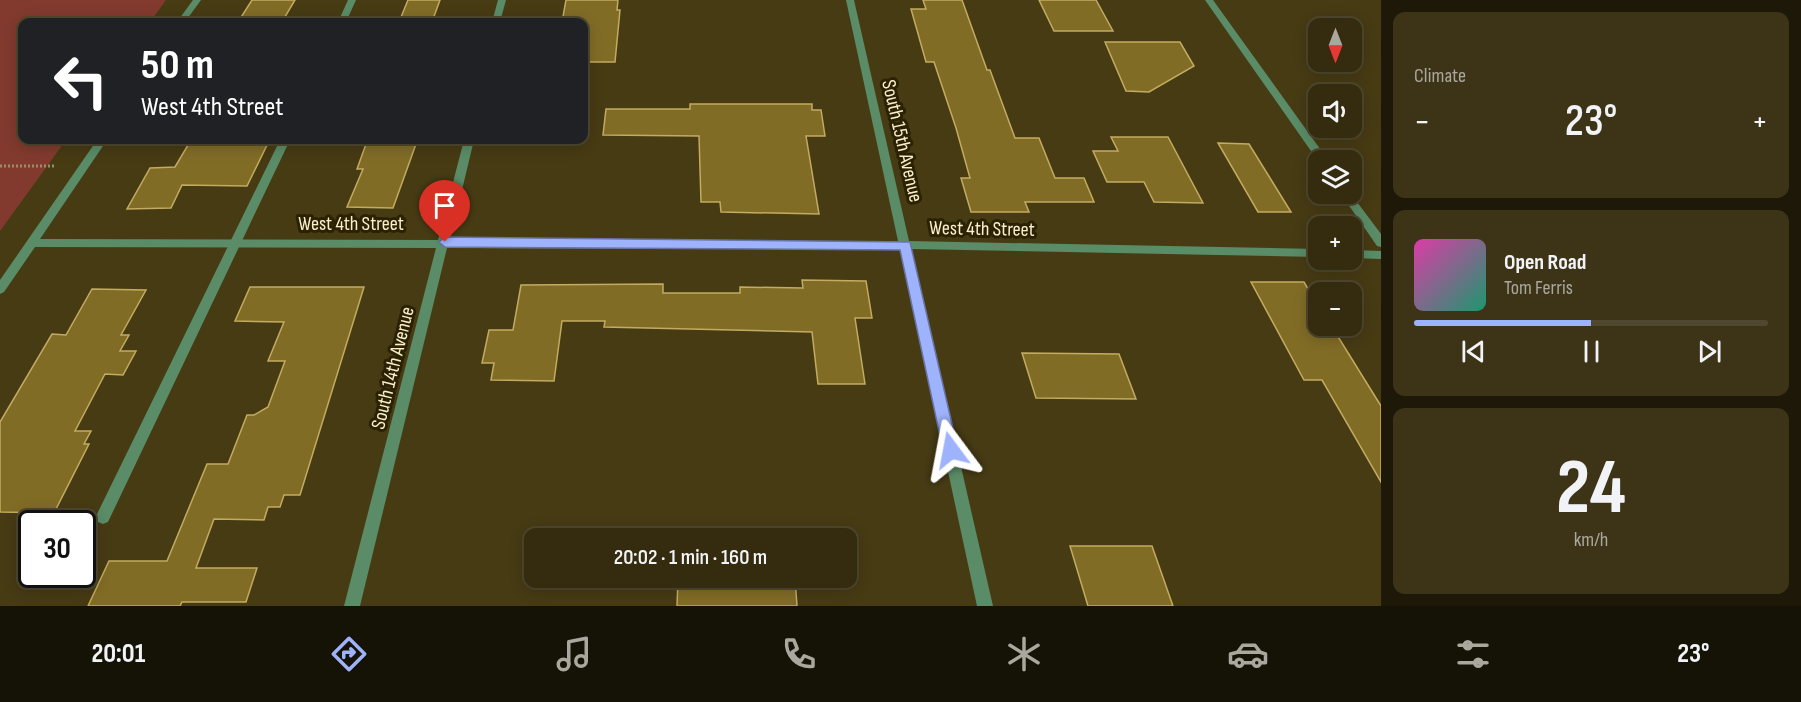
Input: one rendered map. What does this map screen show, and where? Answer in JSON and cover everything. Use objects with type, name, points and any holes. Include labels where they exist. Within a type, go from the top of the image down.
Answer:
[{"type":"street","points":[[184,18],[196,0]]},
{"type":"street","points":[[344,18],[352,0]]},
{"type":"street","points":[[497,18],[502,0]]},
{"type":"street","name":"South 15th Avenue","points":[[850,0],[985,606]]},
{"type":"street","points":[[1209,0],[1316,150]]},
{"type":"street","points":[[0,289],[99,144]]},
{"type":"street","points":[[103,517],[283,144]]},
{"type":"street","name":"South 14th Avenue","points":[[352,606],[468,144]]},
{"type":"street","points":[[1353,204],[1381,243]]},
{"type":"street","name":"West 4th Street","points":[[32,243],[445,242],[905,245],[1308,254]]},
{"type":"street","points":[[1362,254],[1381,255]]},
{"type":"path","points":[[0,166],[55,166]]},
{"type":"shaded area","points":[[0,0],[166,0],[153,18],[18,18],[18,144],[63,144],[0,231]]},
{"type":"building","points":[[252,0],[295,0],[284,18],[241,18]]},
{"type":"building","points":[[408,0],[440,0],[433,18],[401,18]]},
{"type":"building","points":[[566,0],[618,0],[617,10],[620,10],[615,62],[588,62],[588,18],[563,18]]},
{"type":"building","points":[[923,0],[962,0],[1015,138],[1039,138],[1055,178],[1084,178],[1094,202],[1025,202],[1029,212],[971,212],[961,178],[970,178],[956,128],[934,62],[926,62],[911,9],[926,9]]},
{"type":"building","points":[[1039,0],[1096,0],[1113,31],[1054,31]]},
{"type":"building","points":[[1105,42],[1180,42],[1194,66],[1149,92],[1126,91]]},
{"type":"building","points":[[690,104],[812,104],[812,110],[821,110],[825,136],[806,136],[819,214],[721,212],[720,202],[701,202],[699,136],[603,135],[606,109],[690,109]]},
{"type":"building","points":[[1111,137],[1168,137],[1203,203],[1154,202],[1144,182],[1107,182],[1093,151],[1118,151]]},
{"type":"building","points":[[1218,143],[1249,144],[1291,212],[1258,212]]},
{"type":"building","points":[[189,144],[268,144],[247,186],[182,185],[171,208],[127,209],[150,168],[175,167]]},
{"type":"building","points":[[366,144],[416,144],[393,208],[347,207],[363,169],[357,169]]},
{"type":"building","points":[[802,280],[866,281],[872,318],[855,318],[865,384],[818,384],[812,332],[604,327],[605,321],[562,321],[554,381],[491,380],[494,363],[482,363],[489,330],[513,330],[521,285],[663,284],[663,293],[740,293],[740,287],[803,288]]},
{"type":"building","points":[[1251,282],[1304,282],[1308,289],[1308,336],[1338,336],[1381,406],[1381,482],[1322,380],[1304,380]]},
{"type":"building","points":[[250,287],[364,287],[300,495],[284,495],[280,507],[268,507],[264,520],[214,519],[196,568],[257,568],[246,602],[182,602],[180,606],[88,606],[109,561],[167,561],[207,464],[228,464],[247,415],[254,415],[268,407],[285,361],[268,361],[284,322],[235,321]]},
{"type":"building","points":[[92,289],[146,290],[121,335],[129,335],[120,351],[136,351],[123,375],[105,374],[75,431],[91,431],[84,444],[89,444],[56,510],[0,512],[0,422],[52,334],[66,335]]},
{"type":"building","points":[[1022,353],[1119,354],[1136,399],[1036,398]]},
{"type":"building","points":[[1070,546],[1152,546],[1173,606],[1088,606]]},
{"type":"building","points":[[678,588],[796,588],[797,606],[677,606]]},
{"type":"route","points":[[445,242],[905,245],[951,450]]}]
